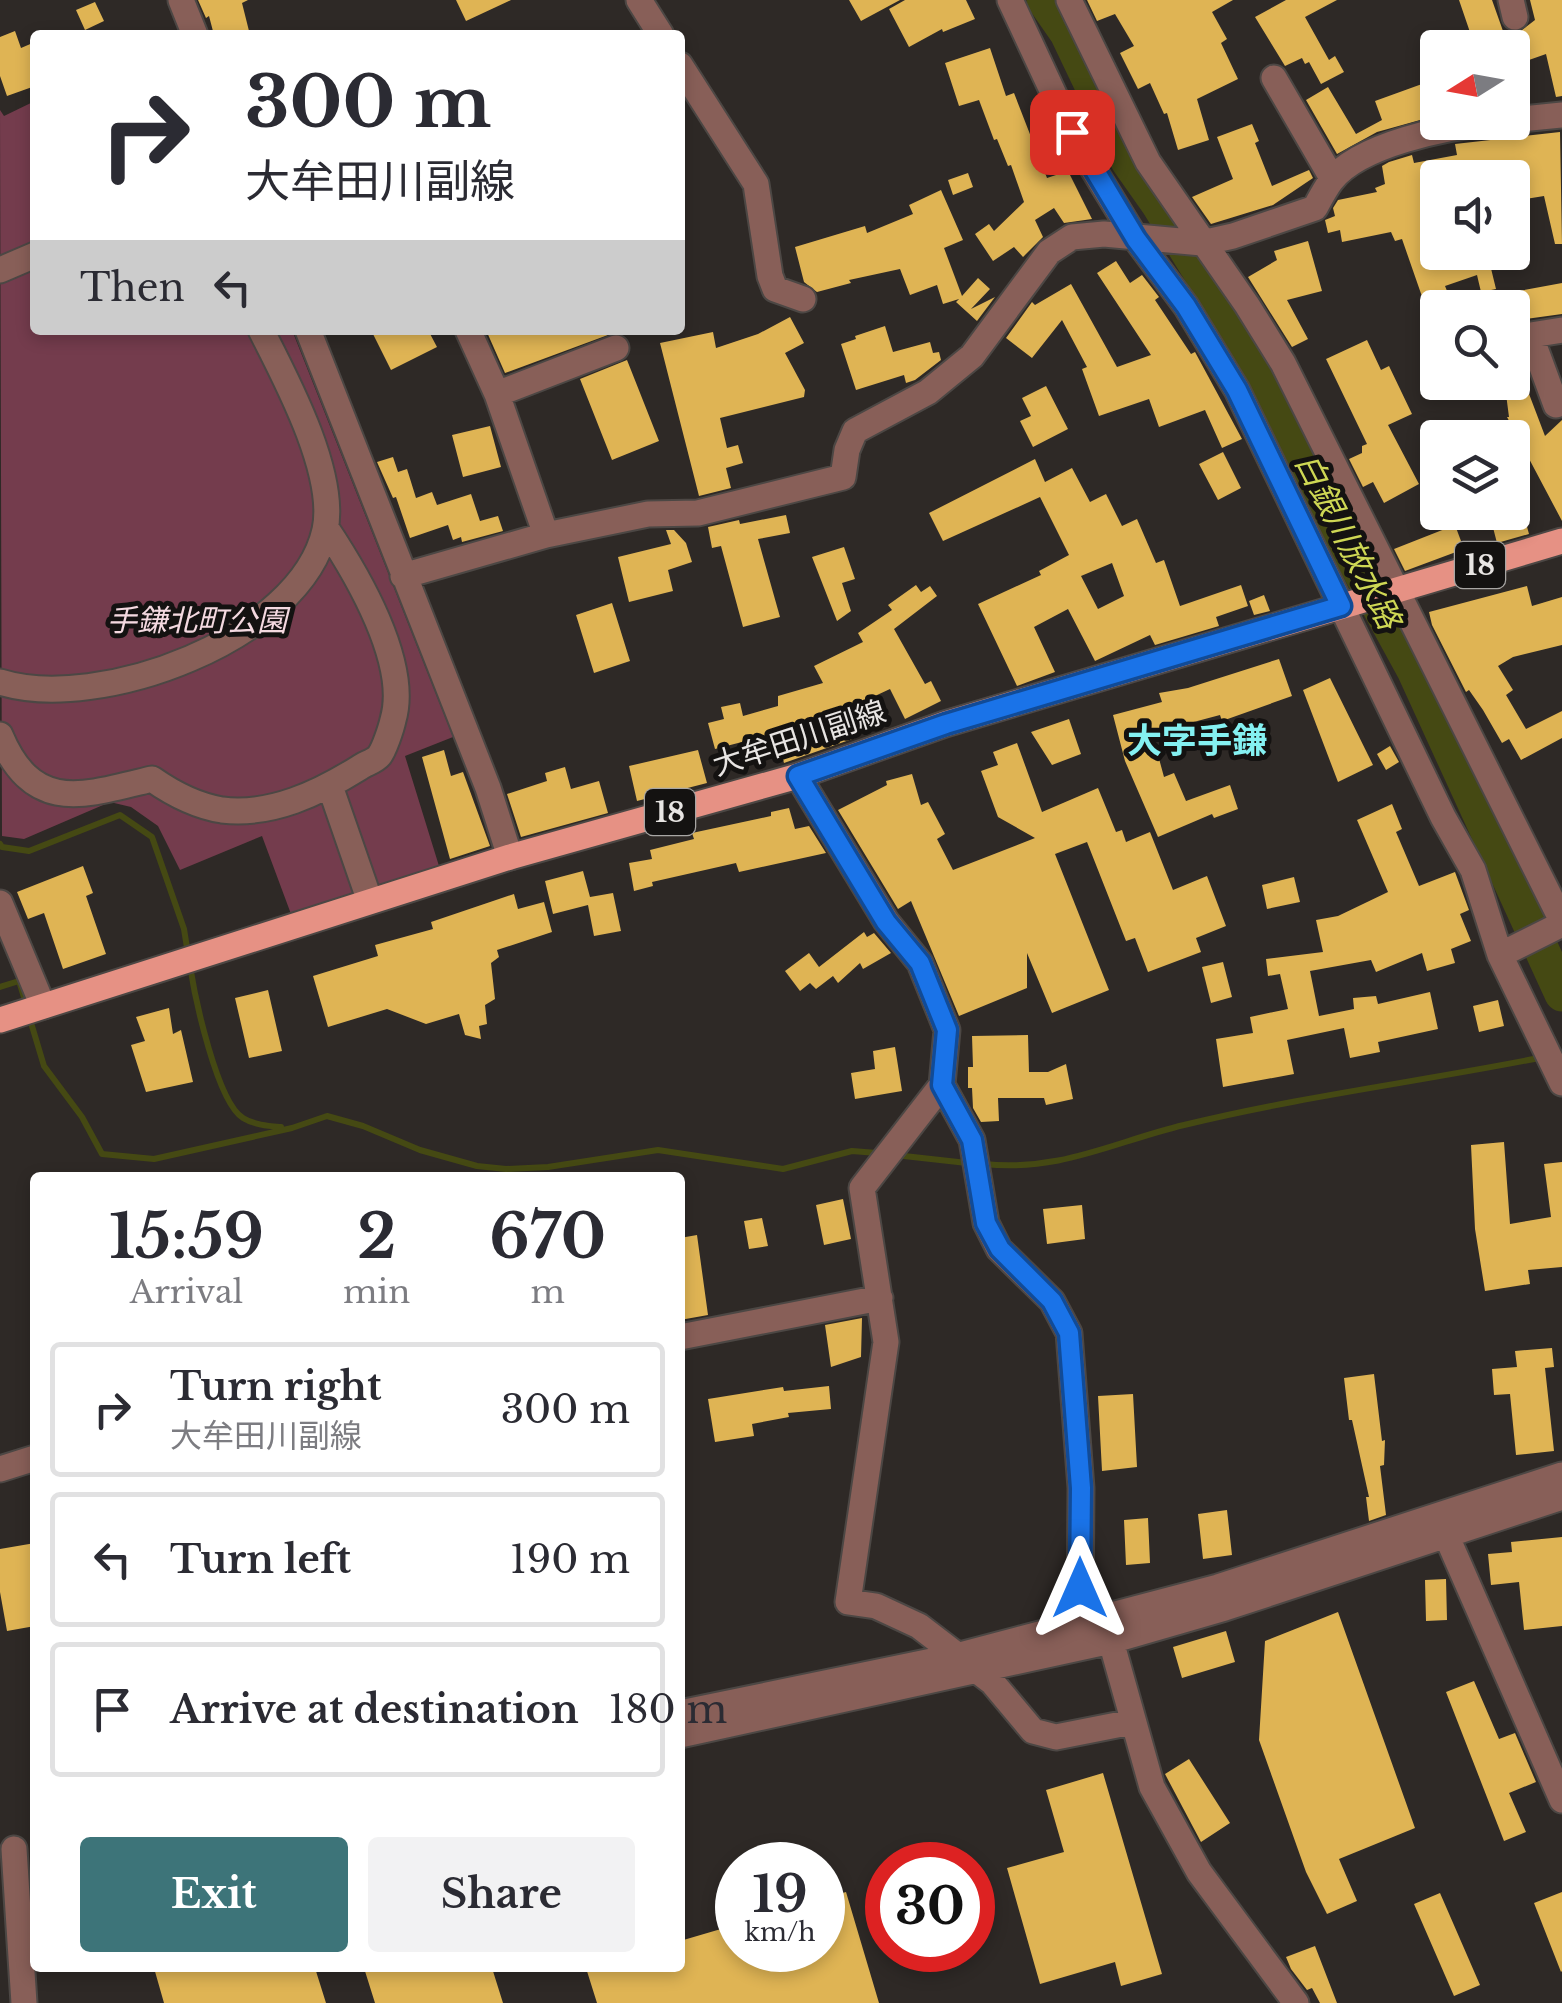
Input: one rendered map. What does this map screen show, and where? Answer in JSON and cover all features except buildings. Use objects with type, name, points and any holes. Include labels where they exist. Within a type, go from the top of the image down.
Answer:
[{"type":"main road","name":"大牟田川副線","points":[[0,1020],[510,857],[798,776],[946,724],[1562,541]]},
{"type":"street","points":[[182,0],[193,30]]},
{"type":"street","points":[[639,0],[658,30]]},
{"type":"street","points":[[1010,0],[1072,132],[1136,239],[1186,306],[1237,390],[1345,605],[1443,816],[1473,870],[1562,1083]]},
{"type":"street","points":[[1069,0],[1148,162],[1248,305],[1283,364],[1560,924],[1506,952]]},
{"type":"street","points":[[685,73],[756,184],[775,290],[803,299]]},
{"type":"street","points":[[1274,78],[1332,178]]},
{"type":"street","points":[[1530,118],[1562,115]]},
{"type":"street","points":[[402,576],[546,535],[648,514],[698,512],[843,477],[855,430],[900,410],[972,356],[1050,252],[1072,237],[1104,234],[1202,243],[1233,236],[1315,208],[1332,178],[1360,158],[1420,137]]},
{"type":"street","points":[[0,270],[30,257]]},
{"type":"street","points":[[1530,336],[1562,330]]},
{"type":"street","points":[[0,736],[14,766],[26,780],[52,792],[98,790],[152,779],[208,807],[245,810],[299,800],[380,755],[394,720],[395,689],[386,644],[368,599],[326,528],[323,489],[306,424],[264,335]]},
{"type":"street","points":[[310,335],[488,788],[510,857]]},
{"type":"street","points":[[470,335],[497,394],[546,535]]},
{"type":"street","points":[[497,394],[616,348]]},
{"type":"street","points":[[1530,354],[1556,405],[1562,401]]},
{"type":"street","points":[[0,682],[50,690],[79,688],[150,674],[205,654],[258,620],[292,590],[308,568],[326,528]]},
{"type":"street","points":[[798,776],[886,922],[920,963],[947,1030],[942,1085],[862,1188],[886,1342],[848,1602],[876,1606],[918,1626],[992,1682],[1033,1731],[1056,1737],[1132,1722]]},
{"type":"street","points":[[330,786],[366,890]]},
{"type":"street","points":[[0,904],[43,1006]]},
{"type":"street","points":[[942,1085],[972,1140],[986,1223],[1000,1249],[1052,1301],[1069,1333],[1081,1488],[1080,1622]]},
{"type":"street","points":[[685,1336],[880,1298]]},
{"type":"street","points":[[0,1469],[30,1460]]},
{"type":"street","points":[[685,1734],[1111,1641],[1225,1608],[1443,1526],[1562,1475]]},
{"type":"street","points":[[685,1711],[956,1656],[1562,1497]]},
{"type":"street","points":[[1443,1526],[1562,1800]]},
{"type":"street","points":[[1080,1622],[1111,1641],[1152,1787],[1200,1872],[1296,2003]]},
{"type":"street","points":[[16,1859],[16,2000]]},
{"type":"green space","name":"手鎌北町公園","points":[[30,103],[30,335],[294,335],[453,737],[405,756],[439,866],[291,914],[262,836],[180,870],[158,826],[131,807],[110,802],[24,839],[2,836],[0,110],[4,116]]},
{"type":"waterway","name":"白銀川放水路","points":[[1044,0],[1067,33],[1128,161],[1266,379],[1339,533],[1414,670],[1562,994]]},
{"type":"waterway","points":[[0,844],[29,851],[120,815],[152,837],[184,929],[188,954]]},
{"type":"waterway","points":[[190,966],[209,1048],[233,1108],[252,1122],[281,1127]]},
{"type":"waterway","points":[[0,987],[19,981],[26,1004]]},
{"type":"waterway","points":[[29,1016],[44,1066],[82,1117],[102,1154],[154,1159],[292,1128],[327,1116],[420,1150],[477,1166],[506,1169],[548,1167],[658,1150],[783,1169],[852,1151],[877,1153]]},
{"type":"waterway","points":[[984,1164],[1062,1160],[1229,1115],[1544,1057]]},
{"type":"waterway","points":[[895,1155],[967,1163]]},
{"type":"district","name":"大字手鎌","points":[[1197,740]]},
{"type":"route","points":[[1072,132],[1136,239],[1186,306],[1237,390],[1341,606],[946,724],[798,776],[886,922],[920,963],[947,1030],[942,1085],[972,1140],[986,1223],[1000,1249],[1052,1301],[1069,1333],[1081,1488],[1080,1588]]}]
